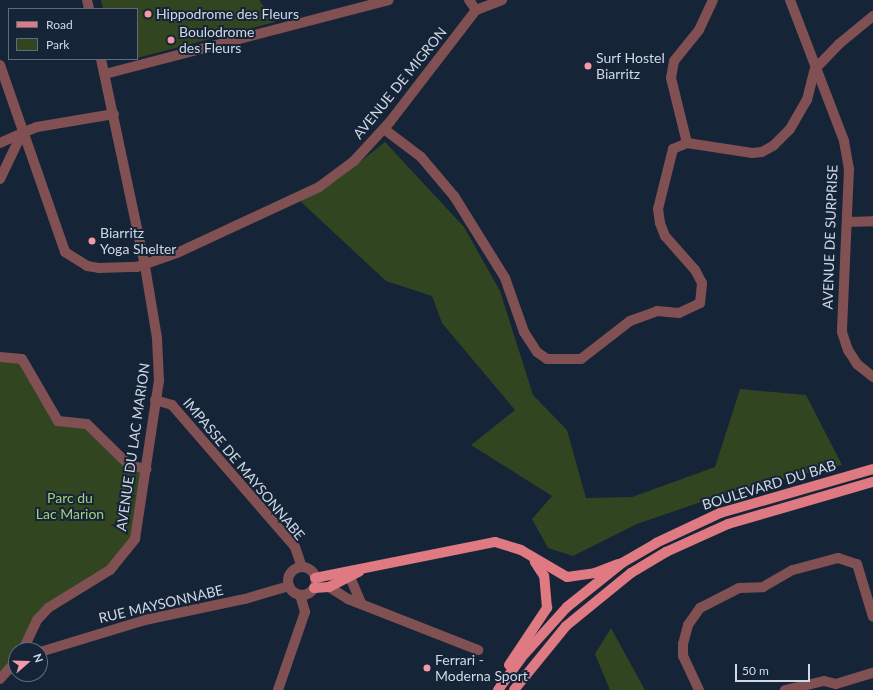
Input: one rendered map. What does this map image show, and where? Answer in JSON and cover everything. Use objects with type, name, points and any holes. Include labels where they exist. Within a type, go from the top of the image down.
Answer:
[{"type":"main road","name":"BOULEVARD DU BAB","points":[[497,690],[546,629],[622,563],[656,543],[720,513],[873,469]]},
{"type":"main road","name":"BOULEVARD DU BAB","points":[[514,690],[539,656],[566,626],[625,577],[666,552],[728,524],[873,482]]},
{"type":"main road","points":[[315,583],[340,573],[495,542],[521,550],[534,560],[567,577],[595,573],[622,563]]},
{"type":"main road","points":[[497,690],[517,651],[548,608],[544,576],[534,560]]},
{"type":"main road","points":[[315,583],[329,587],[350,577],[364,568]]},
{"type":"street","points":[[105,74],[389,0]]},
{"type":"street","points":[[470,0],[476,10],[502,0]]},
{"type":"street","points":[[686,143],[671,78],[674,61],[710,11],[713,0]]},
{"type":"street","name":"AVENUE DE SURPRISE","points":[[790,0],[815,69],[844,141],[849,169],[848,222],[842,332],[854,359],[873,377]]},
{"type":"street","name":"AVENUE DE MIGRON","points":[[145,266],[319,187],[354,161],[384,129],[476,10]]},
{"type":"street","points":[[384,129],[421,157],[433,170],[470,218],[475,233],[505,278],[524,332],[537,352],[547,359],[581,359],[630,321],[657,311],[679,313],[700,303],[702,283],[695,270],[665,236],[658,209],[674,149],[686,143],[762,152],[781,140],[790,129],[807,100],[815,69],[839,44],[873,16]]},
{"type":"street","name":"AVENUE DU LAC MARION","points":[[27,642],[37,620],[48,608],[110,570],[128,551],[139,527],[147,469],[159,360],[145,266],[114,114],[101,60]]},
{"type":"street","points":[[0,65],[22,133],[65,252],[81,263],[99,268],[145,266]]},
{"type":"street","points":[[0,143],[37,126],[114,114]]},
{"type":"street","points":[[0,179],[22,133]]},
{"type":"street","points":[[848,222],[873,221]]},
{"type":"street","points":[[0,357],[22,359],[58,421],[87,424],[129,465],[147,469]]},
{"type":"street","name":"IMPASSE DE MAYSONNABE","points":[[155,400],[172,405],[295,547],[302,567]]},
{"type":"street","points":[[699,690],[684,656],[682,644],[688,625],[700,608],[738,588],[763,587],[793,570],[838,558],[857,564],[873,616]]},
{"type":"street","points":[[278,690],[305,612],[300,595],[289,586],[291,573],[302,567],[311,571],[315,583],[300,595]]},
{"type":"street","points":[[340,573],[350,577],[361,603]]},
{"type":"street","name":"RUE MAYSONNABE","points":[[48,650],[138,622],[246,599],[289,586]]},
{"type":"street","points":[[329,587],[361,603],[478,650]]},
{"type":"street","points":[[0,679],[8,670]]},
{"type":"street","points":[[785,690],[824,681],[836,684],[873,673]]},
{"type":"green space","name":"Boulodrome des Fleurs","points":[[101,0],[259,0],[275,22],[138,58],[138,8],[103,8]]},
{"type":"green space","points":[[385,142],[464,227],[500,291],[533,395],[567,430],[586,498],[632,497],[715,467],[740,389],[806,395],[842,465],[730,492],[637,524],[573,556],[548,548],[532,519],[552,496],[471,445],[515,410],[442,323],[432,296],[386,281],[300,201],[337,180]]},
{"type":"green space","name":"Parc du Lac Marion","points":[[0,357],[22,359],[58,421],[76,421],[129,465],[147,469],[139,527],[120,560],[48,608],[28,642],[8,642],[8,670],[0,679]]},
{"type":"green space","points":[[611,628],[645,690],[610,690],[595,654]]},
{"type":"place","name":"Hippodrome des Fleurs","points":[[148,14]]},
{"type":"place","name":"Boulodrome des Fleurs","points":[[171,40]]},
{"type":"place","name":"Surf Hostel Biarritz","points":[[588,66]]},
{"type":"place","name":"Biarritz Yoga Shelter","points":[[92,241]]},
{"type":"place","name":"Ferrari - Moderna Sport","points":[[427,668]]}]
